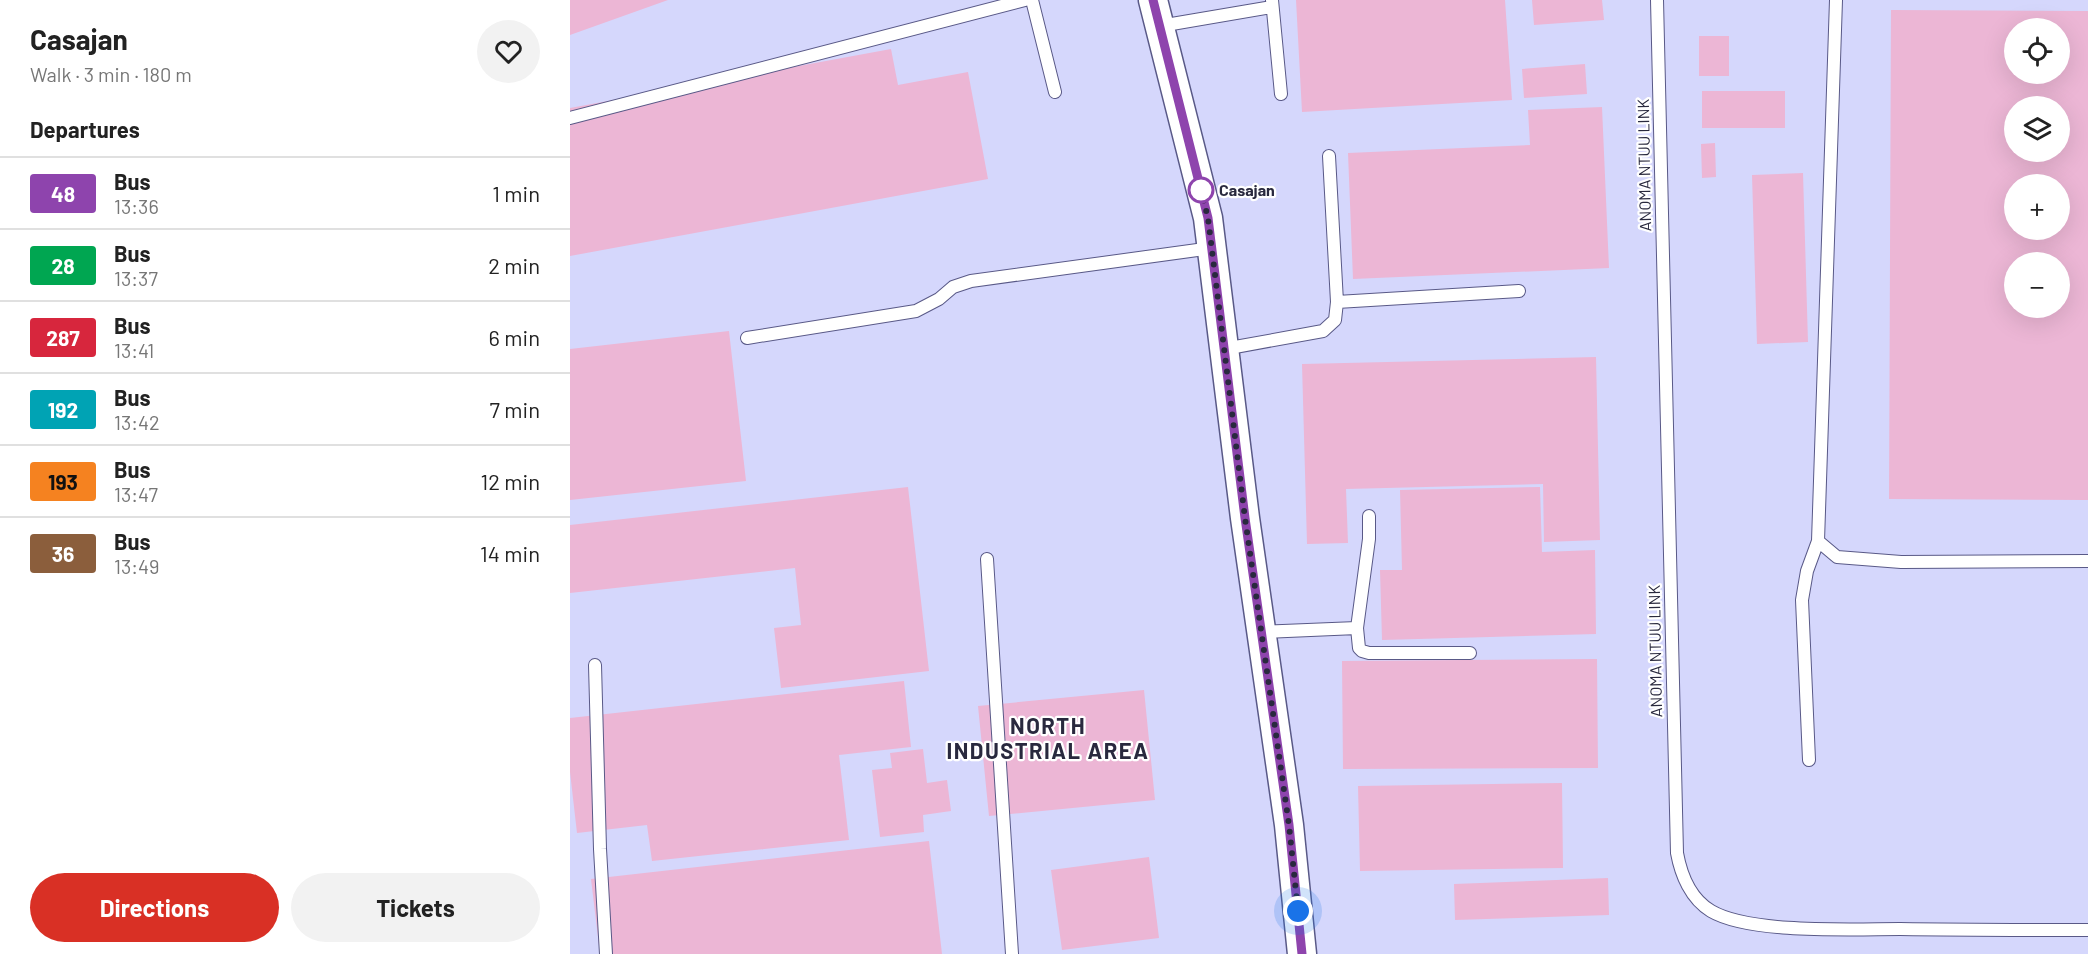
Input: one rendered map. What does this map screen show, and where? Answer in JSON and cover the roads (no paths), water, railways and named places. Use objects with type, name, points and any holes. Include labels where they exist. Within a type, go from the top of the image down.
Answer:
[{"type":"street","points":[[1157,13],[1208,218],[1261,632],[1289,825],[1302,954]]},
{"type":"lane","points":[[570,118],[1025,0]]},
{"type":"lane","points":[[1032,0],[1055,92]]},
{"type":"lane","name":"ANOMA NTUU LINK","points":[[1657,0],[1677,853],[1685,880],[1693,894],[1712,911],[1760,925],[1835,929],[2088,930]]},
{"type":"lane","points":[[1809,760],[1802,600],[1807,571],[1818,541],[1836,0]]},
{"type":"lane","points":[[1157,13],[1272,3],[1281,94]]},
{"type":"lane","points":[[1224,350],[1323,331],[1335,320],[1337,302],[1329,156]]},
{"type":"lane","points":[[747,338],[916,310],[939,299],[953,287],[971,281],[1212,248]]},
{"type":"lane","points":[[1337,302],[1519,291]]},
{"type":"lane","points":[[1369,516],[1369,539],[1358,628],[1359,648],[1369,653],[1470,653]]},
{"type":"lane","points":[[1818,541],[1837,557],[1901,562],[2088,561]]},
{"type":"lane","points":[[987,559],[1012,954]]},
{"type":"lane","points":[[1261,632],[1358,628]]},
{"type":"lane","points":[[595,665],[600,849],[606,954]]},
{"type":"place","name":"Casajan","points":[[1201,190]]},
{"type":"district","name":"NORTH INDUSTRIAL AREA","points":[[1048,738]]}]
